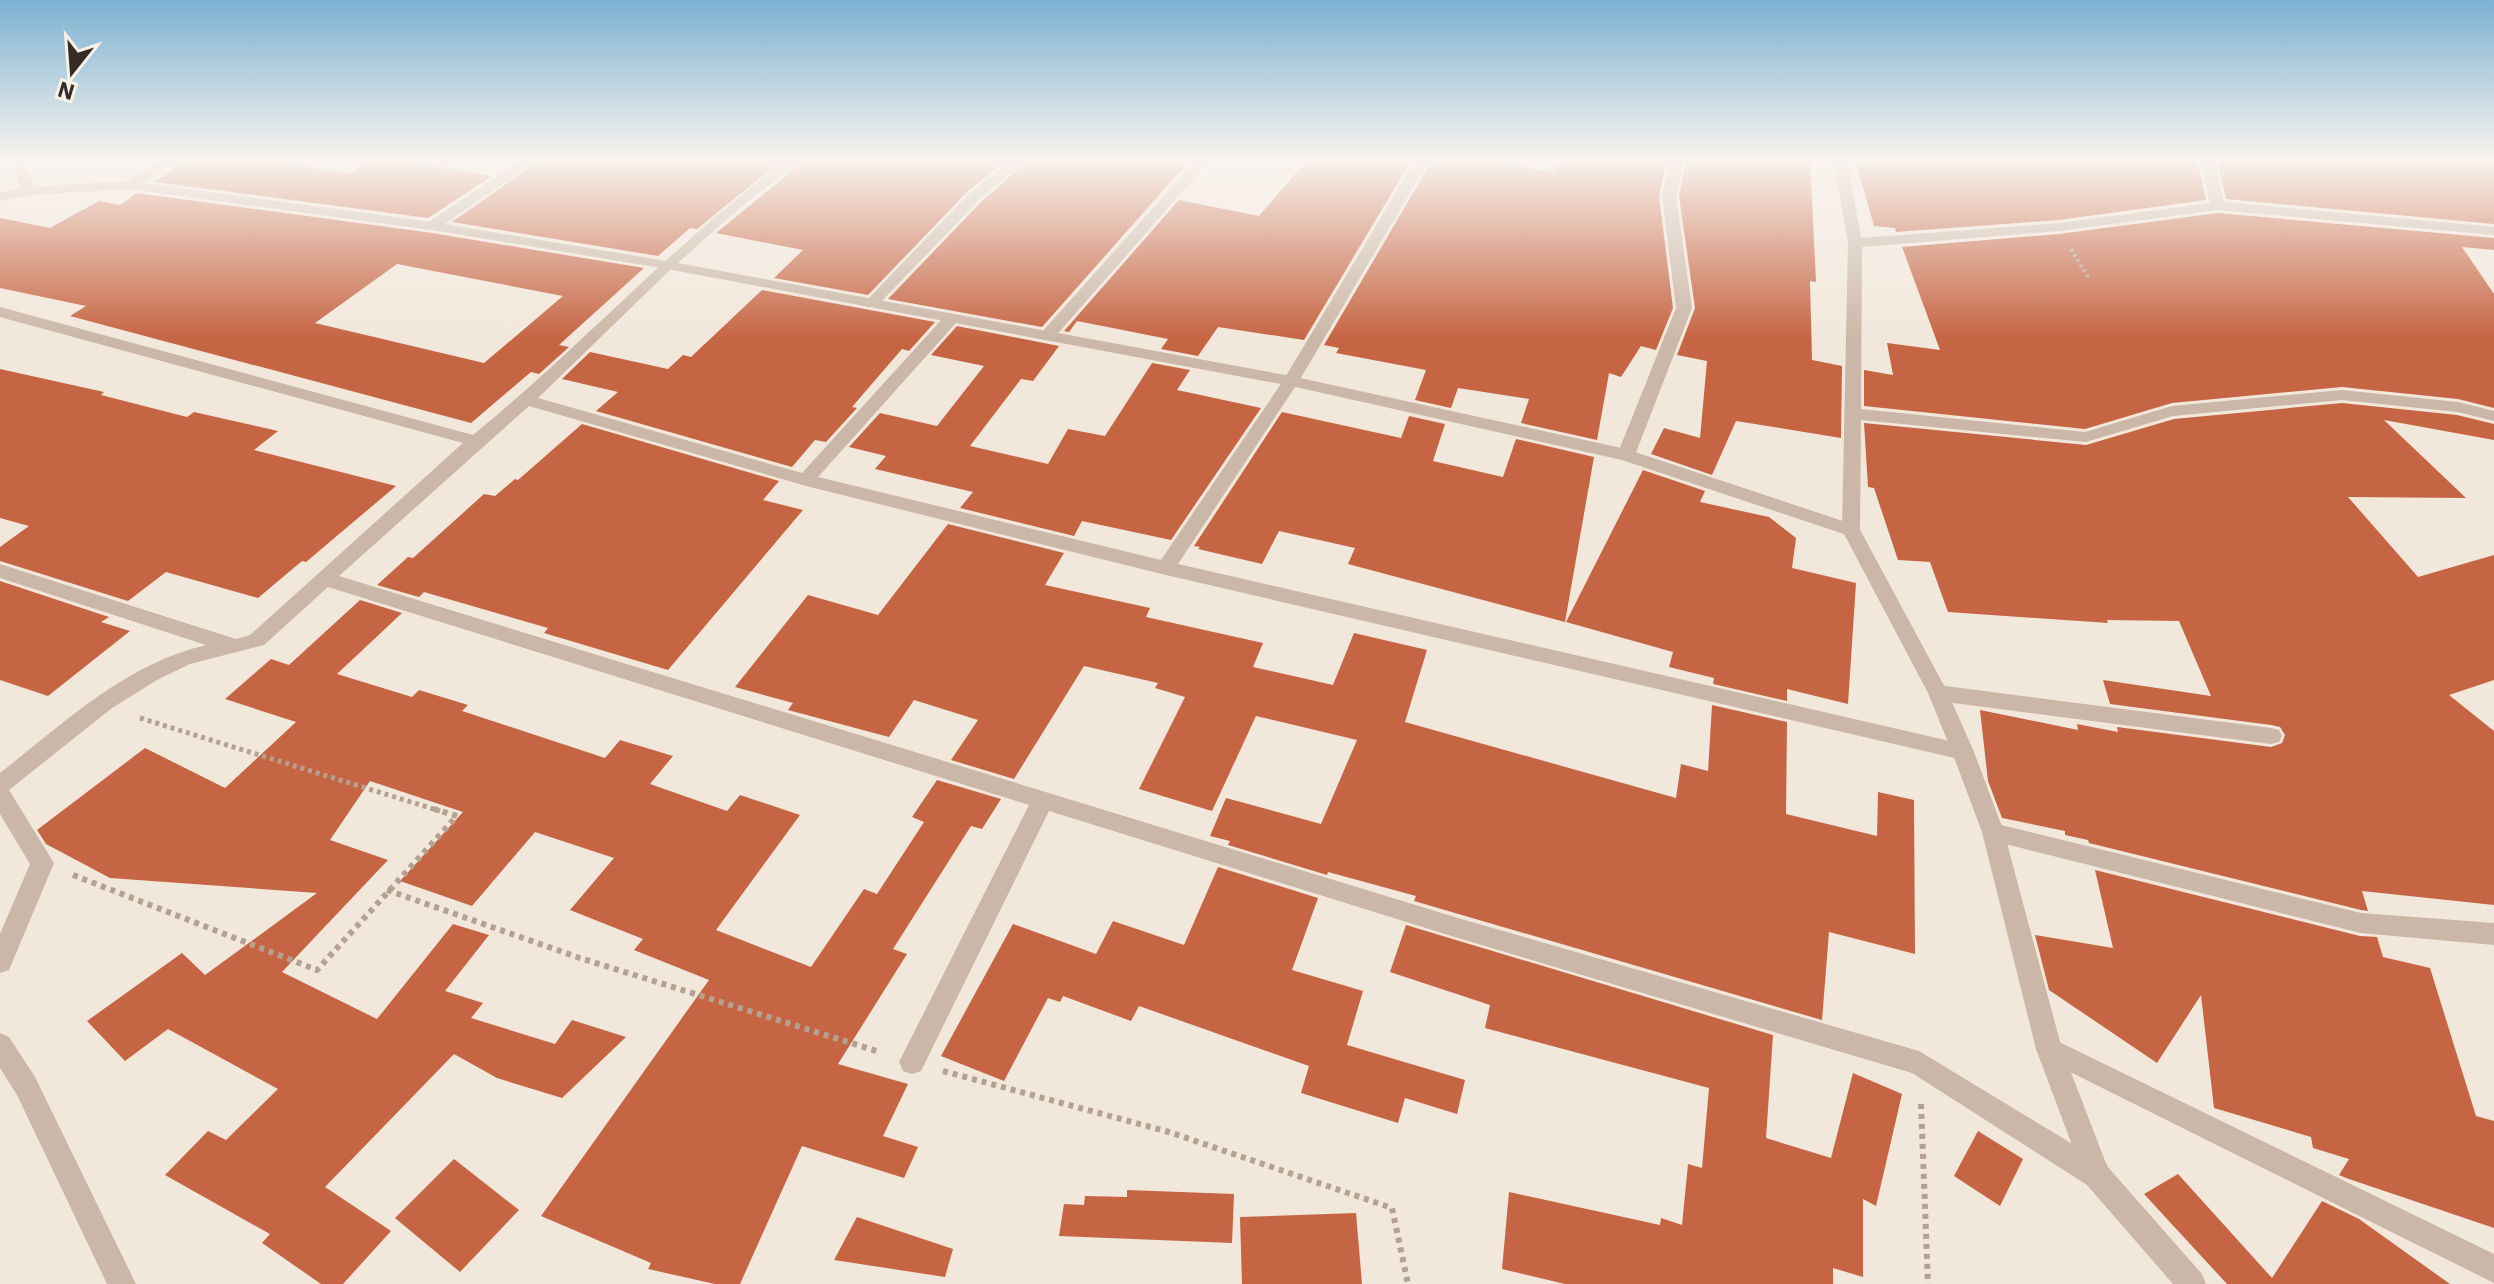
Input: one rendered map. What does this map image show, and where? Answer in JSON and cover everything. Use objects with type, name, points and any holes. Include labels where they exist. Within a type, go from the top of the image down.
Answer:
[{"type":"street","points":[[380,219],[667,265],[1291,381],[1626,455],[1851,530]]},
{"type":"street","points":[[432,226],[443,219]]},
{"type":"street","points":[[0,785],[136,681],[176,661],[238,648],[257,640],[476,441],[526,400],[719,219]]},
{"type":"street","points":[[871,304],[953,219]]},
{"type":"street","points":[[1047,336],[1154,219]]},
{"type":"street","points":[[1166,568],[1291,381],[1387,219]]},
{"type":"street","points":[[1626,455],[1684,308],[1672,219]]},
{"type":"street","points":[[1851,219],[1855,243],[1851,530],[1938,693],[1963,752],[1993,832],[2049,1049],[2097,1175]]},
{"type":"street","points":[[1855,243],[2059,227],[2120,219]]},
{"type":"street","points":[[2361,219],[2494,231]]},
{"type":"street","points":[[0,312],[476,441]]},
{"type":"street","points":[[806,480],[950,320]]},
{"type":"street","points":[[1855,414],[2086,437],[2172,411],[2342,395],[2458,407],[2494,416]]},
{"type":"street","points":[[526,400],[806,480],[1166,568],[1963,752]]},
{"type":"street","points":[[0,571],[238,648]]},
{"type":"street","points":[[325,579],[1443,924],[1919,1063],[2097,1175],[2192,1284]]},
{"type":"street","points":[[1938,693],[2271,736]]},
{"type":"street","points":[[0,795],[42,863],[0,962]]},
{"type":"street","points":[[912,1062],[1042,802]]},
{"type":"street","points":[[1993,832],[2361,923],[2494,934]]},
{"type":"street","points":[[0,1045],[26,1086],[122,1284]]},
{"type":"street","points":[[2049,1049],[2494,1269]]},
{"type":"path","points":[[42,863],[317,970],[457,816],[102,706]]},
{"type":"path","points":[[1919,1063],[1928,1284]]},
{"type":"building","points":[[0,219],[50,228],[66,219],[328,219],[644,268],[559,345],[569,347],[539,374],[531,372],[471,423],[70,316],[86,306],[0,288]],"holes":[[[397,264],[563,296],[484,363],[315,323]]]},
{"type":"building","points":[[456,219],[709,219],[697,229],[690,228],[658,256],[452,222]]},
{"type":"building","points":[[733,219],[941,219],[868,295],[774,278],[803,250],[716,233]]},
{"type":"building","points":[[965,219],[1138,219],[1042,327],[888,299]]},
{"type":"building","points":[[1162,219],[1376,219],[1304,340],[1218,327],[1198,356],[1161,349],[1168,339],[1077,321],[1069,332],[1064,331]]},
{"type":"building","points":[[1398,219],[1662,219],[1673,308],[1656,350],[1641,346],[1621,377],[1609,373],[1597,440],[1521,423],[1529,399],[1458,388],[1451,408],[1415,400],[1426,370],[1336,353],[1339,348],[1324,345]]},
{"type":"building","points":[[1682,219],[1813,219],[1816,282],[1810,281],[1812,360],[1842,366],[1841,438],[1736,421],[1712,475],[1651,454],[1664,428],[1700,438],[1707,361],[1677,355],[1695,308]]},
{"type":"building","points":[[1872,219],[2067,219],[1896,232],[1895,228],[1874,226]]},
{"type":"building","points":[[2173,219],[2283,219],[2494,238],[2494,250],[2462,247],[2494,294],[2494,408],[2458,399],[2342,387],[2172,403],[2085,429],[1864,406],[1864,370],[1893,375],[1887,343],[1940,350],[1902,247],[2059,234]]},
{"type":"building","points":[[2440,219],[2494,219],[2494,224]]},
{"type":"building","points":[[762,290],[935,322],[909,351],[902,349],[852,407],[857,408],[826,442],[815,440],[792,467],[596,411],[618,392],[562,379],[590,352],[668,369],[683,355],[691,357]]},
{"type":"building","points":[[957,326],[1059,346],[1033,381],[1021,379],[970,446],[1048,464],[1068,429],[1105,436],[1152,363],[1190,370],[1177,390],[1261,408],[1171,540],[1082,521],[1074,536],[960,508],[973,492],[875,469],[886,456],[849,447],[880,413],[937,426],[984,366],[931,355]]},
{"type":"building","points":[[0,369],[104,392],[101,395],[187,417],[194,412],[278,431],[254,450],[396,486],[258,598],[166,572],[128,601],[0,561],[0,547],[29,526],[0,518]]},
{"type":"building","points":[[2342,403],[2457,415],[2494,424],[2494,440],[2384,420],[2466,498],[2348,497],[2418,577],[2494,555],[2494,680],[2449,695],[2494,731],[2494,905],[2362,891],[2368,911],[2361,910],[2089,843],[2088,840],[2065,835],[2065,831],[2002,818],[1988,781],[1980,710],[2078,730],[2077,724],[2118,732],[2117,727],[2271,747],[2282,743],[2285,735],[2280,727],[2271,725],[2110,704],[2103,680],[2211,696],[2179,621],[2107,620],[2108,623],[1948,612],[1930,562],[1898,560],[1874,488],[1868,487],[1864,423],[2086,445],[2174,419]]},
{"type":"building","points":[[1282,412],[1401,438],[1409,416],[1445,424],[1433,461],[1503,477],[1516,439],[1594,457],[1565,622],[1348,564],[1355,548],[1279,531],[1262,564],[1198,549],[1200,547],[1194,546]]},
{"type":"building","points":[[582,424],[779,481],[763,500],[803,510],[668,670],[544,633],[548,628],[424,592],[419,597],[377,585],[408,557],[413,558],[484,494],[495,496],[515,479],[518,480]]},
{"type":"building","points":[[1643,470],[1705,491],[1700,502],[1769,517],[1796,538],[1792,568],[1856,583],[1848,704],[1787,689],[1787,701],[1713,684],[1714,678],[1669,667],[1673,652],[1566,622]]},
{"type":"building","points":[[948,524],[1064,553],[1045,585],[1150,608],[1146,617],[1263,643],[1253,667],[1333,685],[1354,633],[1427,650],[1405,722],[1676,798],[1681,764],[1708,771],[1712,705],[1787,722],[1786,814],[1877,836],[1878,792],[1914,800],[1915,954],[1829,932],[1822,1020],[1414,901],[1416,896],[1328,872],[1327,875],[1228,845],[1230,841],[1210,836],[1226,798],[1321,824],[1357,740],[1256,716],[1212,811],[1139,789],[1185,697],[1155,688],[1158,683],[1084,666],[1014,779],[951,760],[978,720],[914,700],[889,737],[788,710],[793,703],[735,687],[808,595],[878,615]]},
{"type":"building","points":[[0,581],[109,617],[101,622],[130,631],[48,696],[0,680]]},
{"type":"building","points":[[360,600],[402,613],[337,674],[412,697],[419,690],[468,705],[462,711],[605,758],[620,740],[673,756],[650,784],[727,811],[740,795],[800,815],[716,930],[811,967],[864,889],[877,894],[924,822],[912,817],[937,780],[1001,799],[982,829],[971,826],[893,949],[907,954],[838,1064],[908,1084],[883,1136],[918,1147],[904,1178],[802,1146],[740,1284],[715,1284],[648,1269],[651,1263],[541,1216],[709,980],[634,950],[643,939],[570,910],[614,858],[535,832],[472,906],[400,881],[463,812],[370,781],[330,840],[388,860],[282,972],[377,1019],[453,924],[489,935],[445,991],[483,1003],[471,1018],[555,1044],[572,1020],[626,1037],[562,1098],[497,1078],[454,1054],[325,1187],[391,1231],[343,1284],[321,1284],[262,1243],[270,1234],[165,1175],[208,1131],[226,1140],[278,1089],[168,1029],[125,1061],[87,1021],[182,953],[205,975],[317,893],[110,878],[46,844],[37,830],[145,748],[225,788],[296,722],[225,699],[271,659],[289,665]]},
{"type":"building","points":[[1218,867],[1318,898],[1292,970],[1363,991],[1347,1045],[1465,1080],[1457,1114],[1405,1098],[1398,1123],[1301,1093],[1309,1066],[1139,1006],[1131,1021],[1063,996],[1060,1002],[1048,998],[1004,1081],[941,1056],[1013,924],[1096,954],[1113,921],[1184,945]]},
{"type":"building","points":[[2095,870],[2360,936],[2377,937],[2383,957],[2430,968],[2476,1116],[2494,1121],[2494,1228],[2339,1175],[2349,1159],[2313,1148],[2311,1137],[2214,1108],[2201,995],[2157,1063],[2049,990],[2035,935],[2113,948]]},
{"type":"building","points":[[1406,925],[1773,1035],[1766,1138],[1831,1158],[1853,1073],[1902,1094],[1876,1206],[1863,1199],[1863,1277],[1833,1268],[1833,1284],[1565,1284],[1502,1269],[1509,1192],[1660,1225],[1661,1218],[1682,1225],[1688,1164],[1702,1168],[1709,1088],[1485,1028],[1490,1005],[1390,972]]},
{"type":"building","points":[[1978,1131],[2023,1159],[2000,1206],[1954,1176]]},
{"type":"building","points":[[454,1159],[519,1210],[460,1272],[395,1218]]},
{"type":"building","points":[[2178,1174],[2272,1278],[2322,1201],[2359,1219],[2450,1284],[2227,1284],[2144,1194]]},
{"type":"building","points":[[1127,1190],[1234,1194],[1232,1243],[1059,1236],[1064,1204],[1084,1205],[1085,1196],[1127,1197]]},
{"type":"building","points":[[1356,1213],[1362,1284],[1242,1284],[1240,1217]]},
{"type":"building","points":[[857,1217],[953,1249],[945,1277],[834,1260]]}]
